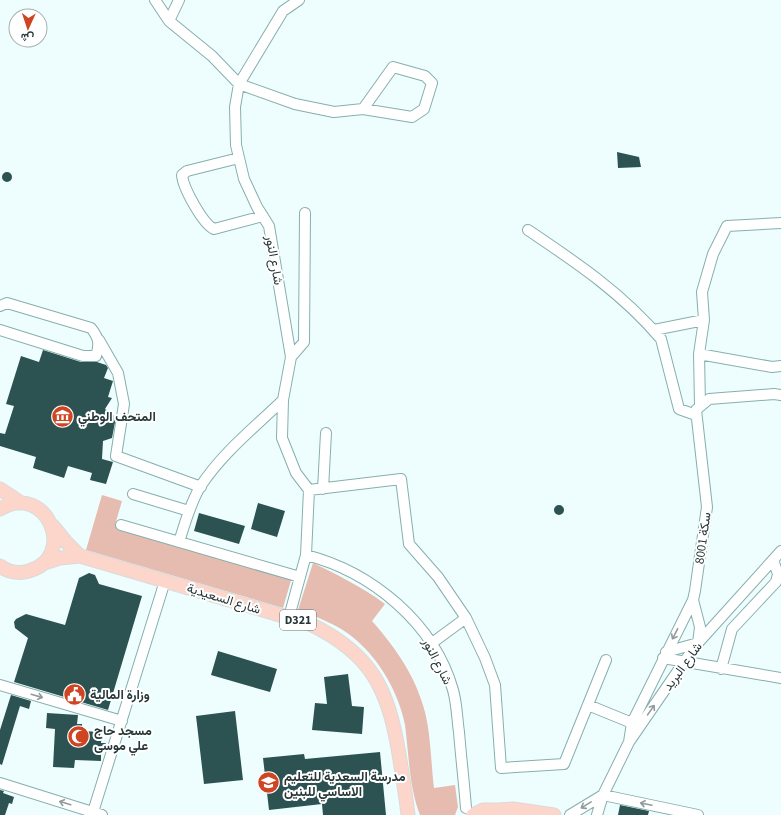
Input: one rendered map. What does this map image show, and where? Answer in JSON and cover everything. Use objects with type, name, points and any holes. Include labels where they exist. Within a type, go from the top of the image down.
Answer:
[{"type":"main road","name":"D321","points":[[0,489],[21,503],[40,510],[52,525]]},
{"type":"main road","points":[[0,509],[10,504],[21,503]]},
{"type":"main road","points":[[42,564],[51,553],[53,546],[54,539],[52,525]]},
{"type":"main road","name":"شارع السعيدية","points":[[52,525],[80,556]]},
{"type":"main road","name":"شارع السعيدية","points":[[42,564],[60,558],[80,556],[310,624],[344,643],[357,655],[378,682],[391,714],[408,815]]},
{"type":"main road","name":"D321","points":[[0,566],[18,572],[32,570],[42,564]]},
{"type":"main road","name":"D321","points":[[406,801],[413,815]]},
{"type":"main road","points":[[469,811],[482,810],[492,812],[513,809],[554,815]]},
{"type":"street","points":[[155,0],[169,21],[212,56],[239,84],[295,104],[334,112],[363,109],[412,117],[424,109],[432,83],[425,76],[393,67],[363,109]]},
{"type":"street","points":[[169,21],[179,0]]},
{"type":"street","points":[[239,84],[283,11],[299,0]]},
{"type":"street","name":"شارع النور","points":[[239,84],[235,107],[236,145],[244,179],[256,207],[269,226],[291,357],[283,400],[282,438],[296,473],[309,490]]},
{"type":"street","points":[[239,158],[187,171],[182,175],[183,182],[208,226],[214,229],[263,216]]},
{"type":"street","points":[[291,357],[304,342],[305,213]]},
{"type":"street","points":[[700,405],[699,354],[704,320],[702,292],[714,254],[727,226],[781,223]]},
{"type":"street","points":[[528,230],[616,292],[654,330],[661,338],[679,409],[696,415]]},
{"type":"street","points":[[0,306],[7,302],[91,328],[98,336],[118,374],[124,404],[116,456],[200,487]]},
{"type":"street","points":[[654,330],[704,320]]},
{"type":"street","points":[[0,330],[83,356],[96,356],[99,347],[98,336]]},
{"type":"street","points":[[699,354],[772,366],[781,366]]},
{"type":"street","points":[[700,405],[709,399],[774,394],[781,396]]},
{"type":"street","points":[[179,542],[189,511],[200,487],[224,456],[283,400]]},
{"type":"street","name":"سكة 8001","points":[[629,742],[632,723],[693,600],[706,506],[696,415],[696,410],[700,405]]},
{"type":"street","points":[[323,489],[326,432]]},
{"type":"street","points":[[289,618],[306,555],[309,490],[401,479],[409,544],[438,577],[466,618],[485,658],[495,685],[501,768],[564,764],[606,660]]},
{"type":"street","points":[[133,494],[189,511]]},
{"type":"street","points":[[121,525],[300,577]]},
{"type":"street","name":"شارع البريد","points":[[597,815],[603,795],[629,742],[684,662],[698,643],[781,551]]},
{"type":"street","name":"شارع النور","points":[[306,555],[323,559],[374,586],[396,602],[432,643],[453,691],[469,811]]},
{"type":"street","points":[[721,670],[732,629],[776,582],[778,574],[773,560]]},
{"type":"street","points":[[0,783],[98,814],[122,721],[165,581]]},
{"type":"street","points":[[665,655],[698,643],[700,627],[693,600]]},
{"type":"street","points":[[432,643],[466,618]]},
{"type":"street","points":[[665,655],[684,662],[721,670],[781,678]]},
{"type":"street","points":[[0,685],[122,721]]},
{"type":"street","points":[[588,706],[632,723]]},
{"type":"street","points":[[570,815],[603,795],[698,815]]},
{"type":"shaded area","points":[[102,495],[122,501],[115,525],[292,577],[283,608],[86,550]]},
{"type":"shaded area","points":[[313,563],[359,587],[385,604],[372,621],[397,652],[411,675],[421,699],[427,721],[434,788],[455,785],[458,807],[455,815],[420,815],[411,782],[405,725],[402,713],[393,689],[372,656],[349,634],[335,626],[298,610]]},
{"type":"building","points":[[617,152],[639,157],[641,167],[618,168]]},
{"type":"building","points":[[5,172],[9,172],[11,173],[11,181],[5,182],[2,179],[2,175]]},
{"type":"building","name":"المتحف الوطني","points":[[43,350],[81,362],[97,362],[106,365],[108,368],[104,378],[113,381],[108,397],[112,398],[105,409],[116,417],[112,438],[103,441],[102,459],[113,462],[106,484],[90,480],[92,473],[68,466],[64,478],[33,468],[36,457],[0,446],[0,433],[5,434],[14,406],[6,404],[21,356],[39,362]]},
{"type":"building","points":[[258,503],[285,511],[277,537],[251,529]]},
{"type":"building","points":[[557,505],[561,505],[563,506],[563,514],[557,515],[554,512],[554,508]]},
{"type":"building","points":[[199,513],[245,526],[239,544],[194,531]]},
{"type":"building","name":"وزارة المالية","points":[[89,573],[95,575],[99,584],[142,596],[108,710],[14,682],[28,638],[15,628],[14,622],[16,619],[26,614],[65,625],[79,578]]},
{"type":"building","points":[[218,651],[277,669],[270,692],[211,675]]},
{"type":"building","points":[[348,674],[352,706],[364,707],[362,734],[312,730],[315,703],[327,704],[324,677]]},
{"type":"building","points":[[11,695],[31,701],[29,709],[20,706],[2,765],[0,764],[0,730]]},
{"type":"building","points":[[235,711],[243,780],[204,784],[196,716]]},
{"type":"building","name":"مسجد حاج علي موسى","points":[[47,713],[78,715],[77,724],[82,724],[82,731],[102,732],[101,743],[106,743],[106,748],[105,751],[101,751],[101,761],[75,760],[74,768],[53,767],[55,729],[46,728]]},
{"type":"building","points":[[380,752],[386,815],[323,815],[322,804],[269,810],[263,758],[304,754],[305,759]]},
{"type":"building","points":[[0,790],[4,791],[3,793],[14,797],[12,804],[9,803],[5,815],[0,815]]},
{"type":"building","points":[[620,805],[649,811],[648,815],[618,815]]},
{"type":"place","name":"المتحف الوطني","points":[[63,416]]},
{"type":"place","name":"وزارة المالية","points":[[75,694]]},
{"type":"place","name":"مسجد حاج علي موسى","points":[[78,737]]},
{"type":"place","name":"مدرسة السعدية للتعليم الاساسي للبنين","points":[[268,783]]}]
